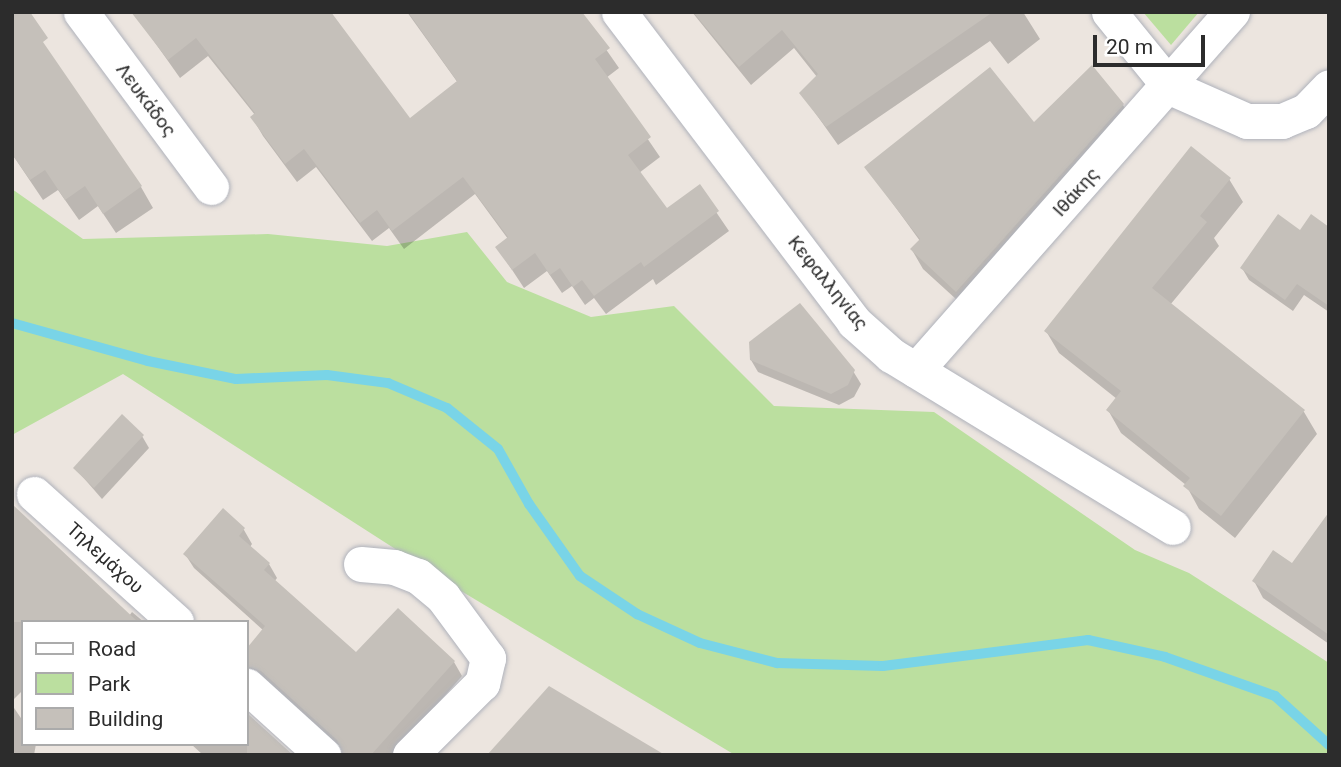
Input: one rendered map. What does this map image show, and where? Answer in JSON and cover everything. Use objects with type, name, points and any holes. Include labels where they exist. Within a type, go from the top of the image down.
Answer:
[{"type":"street","name":"Λευκάδος","points":[[81,12],[211,187]]},
{"type":"street","name":"Κεφαλληνίας","points":[[619,12],[854,322],[916,370],[1173,527]]},
{"type":"street","points":[[1109,12],[1170,87],[1247,121],[1282,121],[1306,111],[1329,87]]},
{"type":"street","name":"Ιθάκης","points":[[916,370],[1170,87],[1232,12]]},
{"type":"street","name":"Τηλεμάχου","points":[[34,494],[174,620]]},
{"type":"street","points":[[361,564],[394,567],[418,576],[443,597],[488,658],[482,683],[410,755]]},
{"type":"street","points":[[248,687],[323,755]]},
{"type":"green space","points":[[1143,12],[1199,12],[1171,45]]},
{"type":"green space","points":[[12,189],[83,239],[268,234],[387,246],[467,232],[507,282],[591,317],[674,306],[774,406],[934,412],[1135,550],[1189,573],[1329,663],[1329,755],[735,755],[456,588],[123,374],[12,435]]},
{"type":"building","points":[[12,12],[30,12],[48,38],[43,42],[142,186],[103,214],[85,186],[65,200],[45,170],[30,180],[12,154]]},
{"type":"building","points":[[131,12],[331,12],[410,118],[457,81],[408,12],[582,12],[610,48],[595,59],[651,137],[628,155],[667,208],[700,184],[719,211],[644,267],[641,262],[594,296],[582,280],[573,287],[560,268],[550,275],[535,253],[512,270],[495,247],[508,237],[463,177],[392,231],[377,210],[360,223],[304,149],[285,164],[250,117],[255,113],[196,38],[168,60]]},
{"type":"building","points":[[693,12],[993,12],[826,127],[799,93],[818,74],[782,30],[739,67]]},
{"type":"building","points":[[1092,65],[1124,104],[956,292],[910,249],[920,239],[864,167],[990,67],[1034,122]]},
{"type":"building","points":[[1191,146],[1231,178],[1200,216],[1207,222],[1152,288],[1305,410],[1221,516],[1183,486],[1190,478],[1106,410],[1121,391],[1044,331]]},
{"type":"building","points":[[1278,214],[1300,230],[1311,214],[1329,227],[1329,306],[1297,284],[1285,300],[1240,268]]},
{"type":"building","points":[[800,303],[855,370],[848,385],[831,394],[750,360],[749,342]]},
{"type":"building","points":[[122,414],[144,435],[94,488],[73,468]]},
{"type":"building","points":[[12,504],[136,620],[21,620],[12,622]]},
{"type":"building","points":[[223,508],[245,528],[239,536],[270,563],[264,570],[356,652],[398,608],[455,661],[371,755],[343,755],[337,740],[261,671],[248,666],[248,647],[265,626],[183,554]]},
{"type":"building","points":[[1329,512],[1329,635],[1252,581],[1273,550],[1292,563]]},
{"type":"building","points":[[549,686],[665,755],[487,755]]},
{"type":"building","points":[[248,714],[293,755],[247,755]]},
{"type":"waterway","points":[[12,323],[148,361],[236,379],[327,375],[388,383],[447,408],[498,449],[529,504],[580,576],[637,614],[700,643],[777,663],[883,666],[1088,640],[1165,657],[1275,696],[1329,745]]}]
